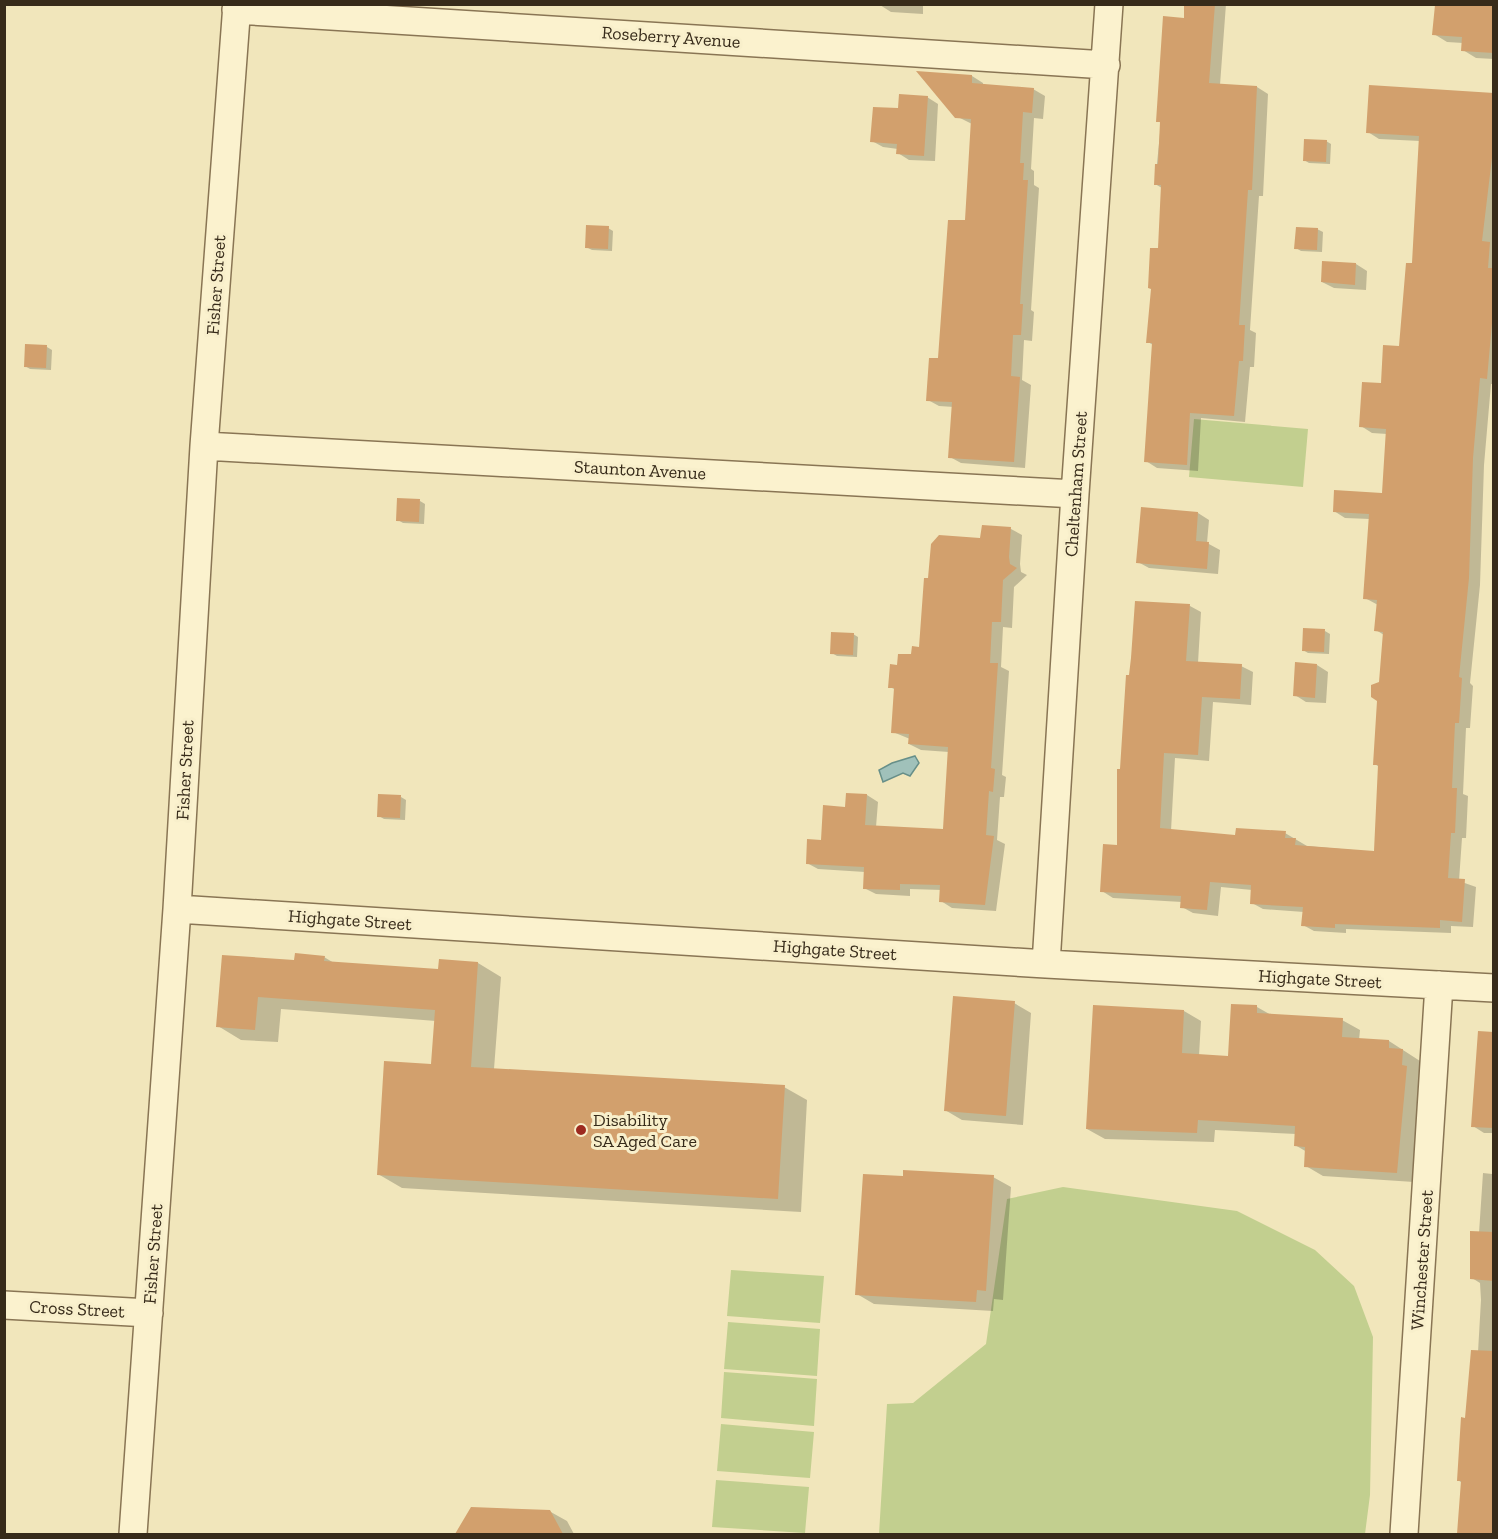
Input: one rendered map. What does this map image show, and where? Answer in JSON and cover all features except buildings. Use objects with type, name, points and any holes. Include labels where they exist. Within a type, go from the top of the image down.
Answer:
[{"type":"street","name":"Cheltenham Street","points":[[1046,964],[1075,494],[1109,4]]},
{"type":"street","name":"Roseberry Avenue","points":[[237,7],[1106,65]]},
{"type":"street","name":"Fisher Street","points":[[133,1534],[177,909],[204,446],[237,7]]},
{"type":"street","name":"Staunton Avenue","points":[[204,446],[1075,494]]},
{"type":"street","name":"Highgate Street","points":[[177,909],[1046,964],[1494,988]]},
{"type":"street","name":"Winchester Street","points":[[1404,1534],[1439,985]]},
{"type":"street","name":"Cross Street","points":[[4,1305],[149,1313]]},
{"type":"green space","points":[[1194,419],[1308,429],[1303,487],[1189,477]]},
{"type":"green space","points":[[1063,1187],[1237,1211],[1315,1250],[1354,1286],[1373,1337],[1370,1495],[1365,1534],[879,1534],[887,1404],[913,1403],[986,1344],[1007,1199]]},
{"type":"green space","points":[[731,1270],[824,1276],[820,1323],[727,1316]]},
{"type":"green space","points":[[728,1322],[820,1329],[817,1376],[724,1369]]},
{"type":"green space","points":[[724,1372],[817,1379],[814,1426],[721,1418]]},
{"type":"green space","points":[[721,1424],[814,1432],[810,1478],[717,1471]]},
{"type":"green space","points":[[716,1480],[809,1487],[805,1533],[712,1527]]},
{"type":"water","points":[[915,756],[919,763],[910,776],[903,773],[883,782],[879,770],[892,763]]},
{"type":"place","name":"Disability SA Aged Care","points":[[581,1130]]}]
